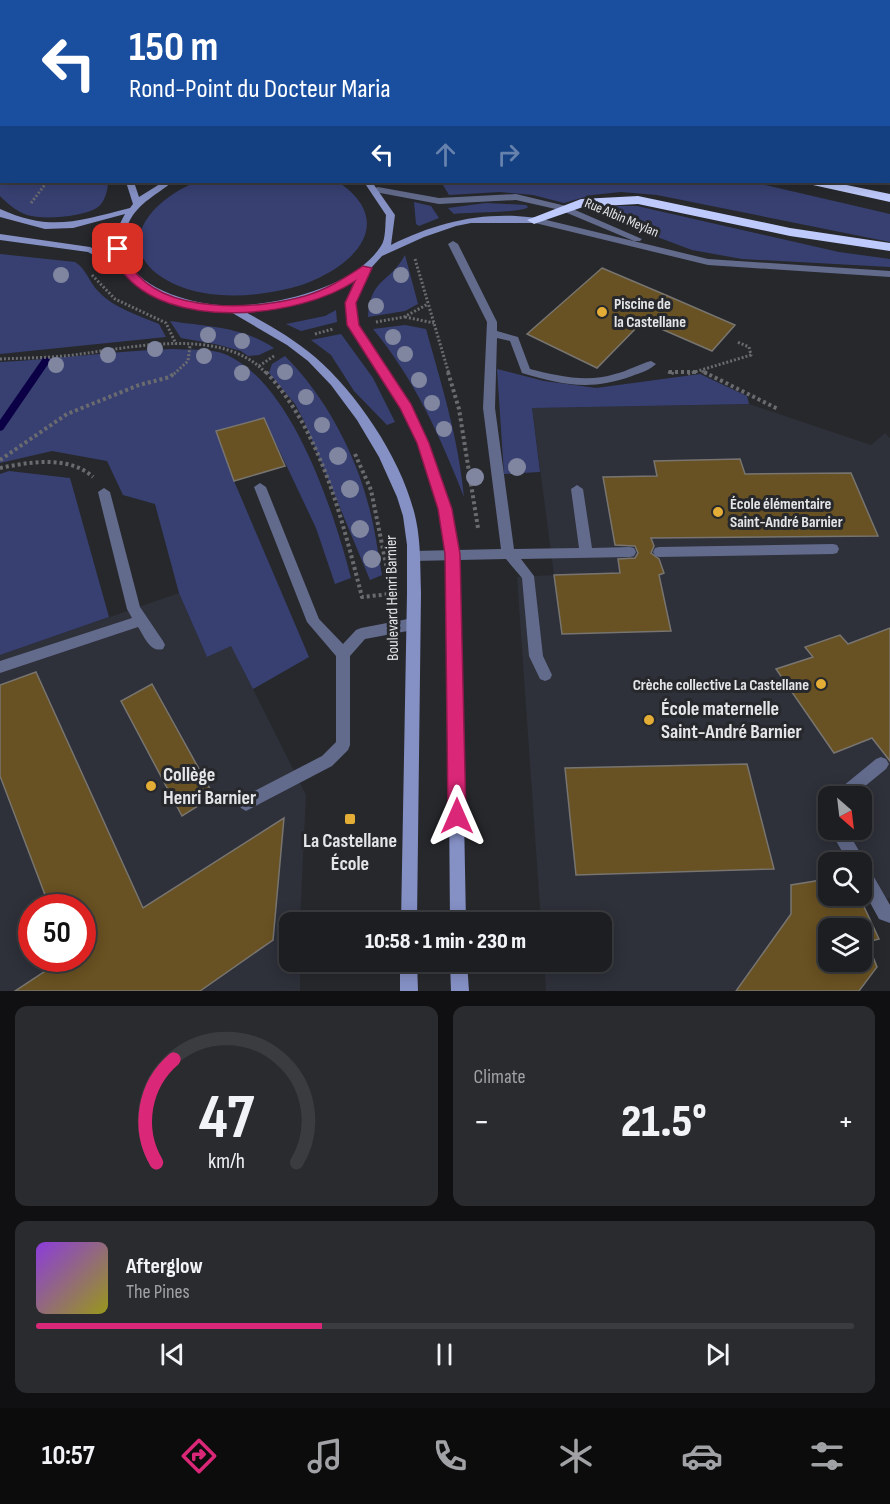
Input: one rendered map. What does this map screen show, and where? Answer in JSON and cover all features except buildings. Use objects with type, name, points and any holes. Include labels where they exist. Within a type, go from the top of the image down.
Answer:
[{"type":"highway","points":[[822,183],[890,198]]},
{"type":"highway","points":[[534,220],[580,203],[638,200],[790,232],[890,247]]},
{"type":"main road","points":[[126,269],[118,249],[120,229],[134,206],[130,183]]},
{"type":"main road","points":[[0,212],[3,215],[45,226],[73,225],[134,206],[167,183]]},
{"type":"main road","points":[[0,237],[90,250],[126,269],[143,285],[168,298],[201,307],[233,310],[274,307],[310,298],[342,285],[366,268],[380,254],[389,237],[392,220],[388,204],[378,190],[369,183]]},
{"type":"main road","name":"Rue Albin Meylan","points":[[380,254],[433,228],[458,221],[490,217],[534,220]]},
{"type":"main road","points":[[366,268],[351,303],[353,325],[406,407],[423,443],[445,509],[453,554],[458,912]]},
{"type":"main road","name":"Boulevard Henri Barnier","points":[[233,310],[292,344],[321,368],[361,419],[385,455],[409,516],[413,556],[413,620],[408,912]]},
{"type":"main road","points":[[409,972],[409,991]]},
{"type":"main road","points":[[459,972],[459,991]]},
{"type":"street","name":"Rue Albin Meylan","points":[[378,190],[439,201],[516,197],[563,208],[677,255]]},
{"type":"street","name":"Rue Albin Meylan","points":[[534,220],[677,255],[749,266],[890,274]]},
{"type":"street","points":[[453,244],[492,322],[489,408],[508,553],[528,576],[536,656],[545,675]]},
{"type":"street","points":[[492,333],[514,339],[526,370],[566,383],[618,380],[651,364]]},
{"type":"street","points":[[260,487],[314,622],[343,654]]},
{"type":"street","points":[[577,489],[586,552]]},
{"type":"street","points":[[104,492],[134,609],[158,645]]},
{"type":"street","points":[[659,552],[834,549]]},
{"type":"street","points":[[413,556],[630,552]]},
{"type":"street","points":[[0,667],[142,620]]},
{"type":"street","points":[[246,803],[327,761],[343,746],[343,654],[360,634],[413,620]]},
{"type":"street","points":[[855,786],[881,764]]},
{"type":"street","points":[[872,890],[885,913],[890,915]]},
{"type":"path","points":[[418,250],[415,258],[459,409],[482,554]]},
{"type":"path","points":[[91,273],[95,281],[117,300],[140,314],[166,323],[176,344]]},
{"type":"path","points":[[369,323],[404,317],[428,304]]},
{"type":"path","points":[[404,317],[434,322]]},
{"type":"path","points":[[306,336],[340,327]]},
{"type":"path","points":[[651,364],[673,375],[701,371],[751,355],[749,347],[737,342]]},
{"type":"path","points":[[0,359],[64,356],[124,346],[176,344],[236,353],[260,366],[296,410],[343,521],[363,597],[392,594]]},
{"type":"path","points":[[0,460],[67,414],[139,385],[170,377],[188,361],[190,346]]},
{"type":"path","points":[[260,366],[279,352]]},
{"type":"path","points":[[701,371],[778,409]]},
{"type":"path","points":[[353,451],[371,490],[394,605],[413,620]]},
{"type":"path","points":[[0,468],[21,463],[56,462],[90,472],[104,492]]},
{"type":"shaded area","points":[[0,183],[108,183],[103,202],[98,207],[63,217],[27,215],[0,196]]},
{"type":"shaded area","points":[[194,183],[339,183],[361,204],[367,219],[365,234],[359,247],[348,259],[335,269],[305,284],[247,295],[202,293],[174,284],[154,271],[143,257],[139,243],[142,228],[150,215],[178,191]]},
{"type":"shaded area","points":[[442,183],[756,183],[890,214],[890,242],[657,195],[621,192],[592,195],[564,203],[533,195],[500,192],[449,195]]},
{"type":"shaded area","points":[[414,202],[431,206],[439,218],[419,226],[416,224]]},
{"type":"shaded area","points":[[486,203],[526,205],[528,207],[506,211],[454,214],[448,208]]},
{"type":"shaded area","points":[[637,206],[839,252],[890,259],[890,267],[742,259],[692,250],[593,213],[595,208]]},
{"type":"shaded area","points":[[0,254],[75,262],[105,298],[159,324],[166,337],[0,354]]},
{"type":"shaded area","points":[[405,255],[418,304],[405,311],[368,317],[372,295],[376,288]]},
{"type":"shaded area","points":[[336,310],[337,322],[301,331],[286,324],[325,316]]},
{"type":"shaded area","points":[[170,321],[236,331],[274,348],[259,355],[248,356],[241,351],[215,344],[181,338]]},
{"type":"shaded area","points":[[405,325],[426,329],[454,432],[464,497],[446,452],[414,388],[373,329]]},
{"type":"shaded area","points":[[341,334],[373,378],[395,422],[387,425],[354,391],[331,355],[311,340]]},
{"type":"shaded area","points":[[172,349],[207,350],[227,355],[251,370],[272,393],[291,421],[322,486],[351,578],[335,584],[316,528],[264,418],[216,431],[234,481],[309,657],[253,689],[231,646],[207,657],[179,593],[155,504],[123,495],[107,461],[52,451],[0,463],[0,362]]},
{"type":"shaded area","points":[[285,356],[300,372],[325,407],[356,466],[371,515],[382,575],[370,580],[304,421],[295,404],[269,373],[272,364]]},
{"type":"shaded area","points":[[497,369],[544,381],[596,388],[700,374],[747,396],[749,404],[532,408],[540,472],[504,474]]},
{"type":"shaded area","points":[[749,404],[871,445],[885,433],[890,438],[890,898],[872,902],[872,852],[818,852],[818,906],[865,906],[870,918],[818,918],[818,972],[872,972],[872,954],[877,967],[859,991],[546,991],[545,972],[612,972],[612,912],[540,912],[517,577],[554,575],[532,408]]},
{"type":"shaded area","points":[[9,471],[70,478],[109,617],[0,655],[0,474]]},
{"type":"shaded area","name":"Collège Henri Barnier","points":[[179,593],[207,657],[231,645],[306,795],[300,912],[279,912],[279,972],[300,972],[300,991],[0,991],[0,655]]},
{"type":"shaded area","points":[[872,923],[879,939],[872,941]]},
{"type":"waterway","points":[[0,428],[46,360]]},
{"type":"place","name":"Piscine de la Castellane","points":[[602,312]]},
{"type":"place","name":"École élémentaire Saint-André Barnier","points":[[718,512]]},
{"type":"place","name":"Crèche collective La Castellane","points":[[821,684]]},
{"type":"place","name":"École maternelle Saint-André Barnier","points":[[649,720]]},
{"type":"place","name":"Collège Henri Barnier","points":[[151,786]]},
{"type":"place","name":"La Castellane École","points":[[350,819]]},
{"type":"route","points":[[118,249],[126,269],[143,285],[168,298],[201,307],[233,310],[274,307],[310,298],[342,285],[366,268],[351,303],[353,325],[376,356],[406,407],[423,443],[445,509],[453,554],[457,816]]}]
